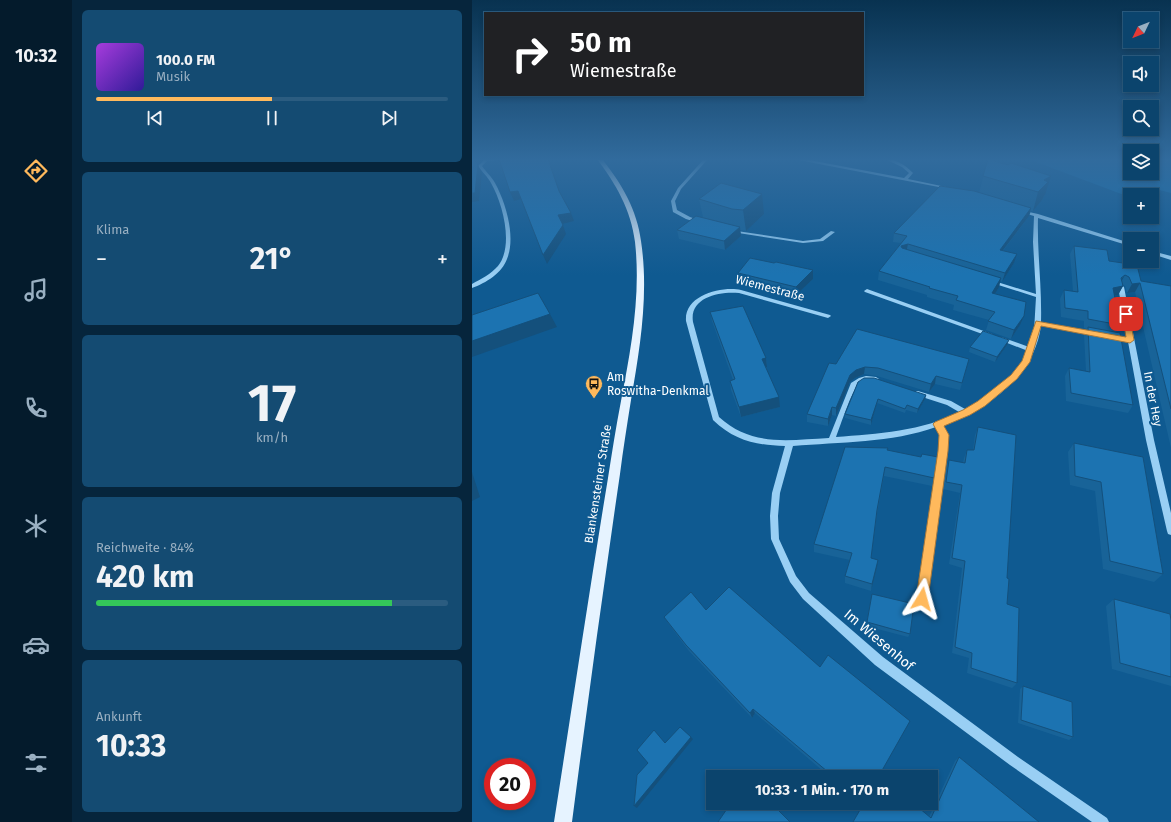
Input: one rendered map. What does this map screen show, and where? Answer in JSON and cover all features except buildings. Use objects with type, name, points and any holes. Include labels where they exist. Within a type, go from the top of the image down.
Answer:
[{"type":"main road","name":"Blankensteiner Straße","points":[[563,822],[598,577],[631,373],[641,284],[641,261],[635,222],[626,197]]},
{"type":"street","points":[[472,286],[488,277],[500,267],[507,254],[509,234],[498,197]]},
{"type":"street","points":[[674,197],[673,200],[676,211],[688,218],[703,223]]},
{"type":"street","points":[[1014,208],[1123,243]]},
{"type":"street","points":[[790,443],[903,434],[938,424],[966,413],[1000,390],[1014,377],[1026,362],[1031,350],[1038,323],[1036,215]]},
{"type":"street","points":[[725,229],[803,242],[821,240],[833,232]]},
{"type":"street","points":[[1159,254],[1171,258]]},
{"type":"street","points":[[986,280],[1038,296]]},
{"type":"street","name":"In der Hey","points":[[1121,287],[1150,440],[1171,531]]},
{"type":"street","name":"Wiemestraße","points":[[790,443],[767,443],[740,436],[726,429],[716,418],[689,318],[692,308],[709,294],[725,289],[739,291],[828,316]]},
{"type":"street","points":[[868,291],[1031,350]]},
{"type":"street","points":[[1038,323],[1099,334]]},
{"type":"street","points":[[1123,339],[1130,340]]},
{"type":"street","points":[[832,439],[854,385],[859,380],[866,377],[883,382]]},
{"type":"street","points":[[912,391],[949,403],[966,413]]},
{"type":"street","points":[[922,599],[943,451],[944,435],[938,424]]},
{"type":"street","name":"Im Wiesenhof","points":[[790,443],[776,493],[774,516],[776,539],[793,579],[806,596],[879,661],[1014,761],[1103,822]]},
{"type":"place","name":"Am Roswitha-Denkmal","points":[[594,399]]},
{"type":"route","points":[[922,599],[943,451],[944,435],[938,424],[966,413],[982,404],[1014,377],[1026,362],[1031,350],[1038,323],[1130,340],[1126,314]]}]
